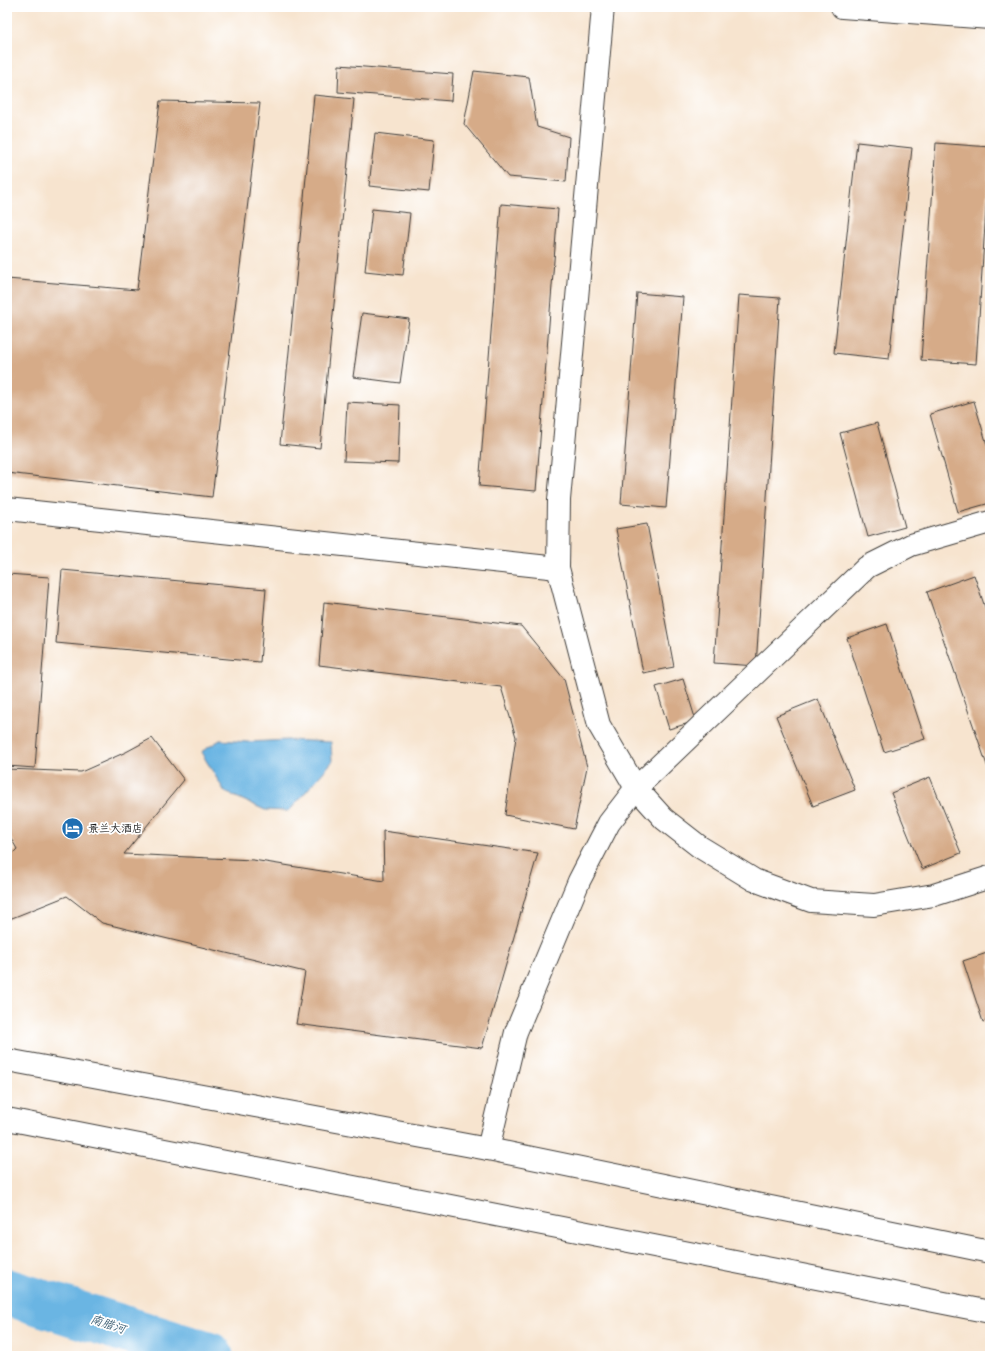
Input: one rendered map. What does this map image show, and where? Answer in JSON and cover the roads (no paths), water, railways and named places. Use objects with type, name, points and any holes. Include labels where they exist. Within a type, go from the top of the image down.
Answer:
[{"type":"main road","points":[[603,7],[560,500],[558,568],[599,725],[636,788],[664,819],[700,847],[754,880],[811,901],[874,905],[934,895],[990,877]]},
{"type":"main road","points":[[842,7],[990,18]]},
{"type":"main road","points":[[7,509],[558,568]]},
{"type":"main road","points":[[488,1149],[516,1032],[579,881],[609,823],[636,788],[867,567],[911,545],[990,522]]},
{"type":"main road","points":[[7,1060],[488,1149],[990,1252]]},
{"type":"main road","points":[[7,1119],[990,1312]]},
{"type":"water","points":[[220,740],[248,742],[288,740],[331,742],[332,762],[289,811],[265,810],[225,792],[201,752]]},
{"type":"waterway","name":"南腊河","points":[[7,1292],[210,1356]]},
{"type":"place","name":"景兰大酒店","points":[[73,828]]}]
